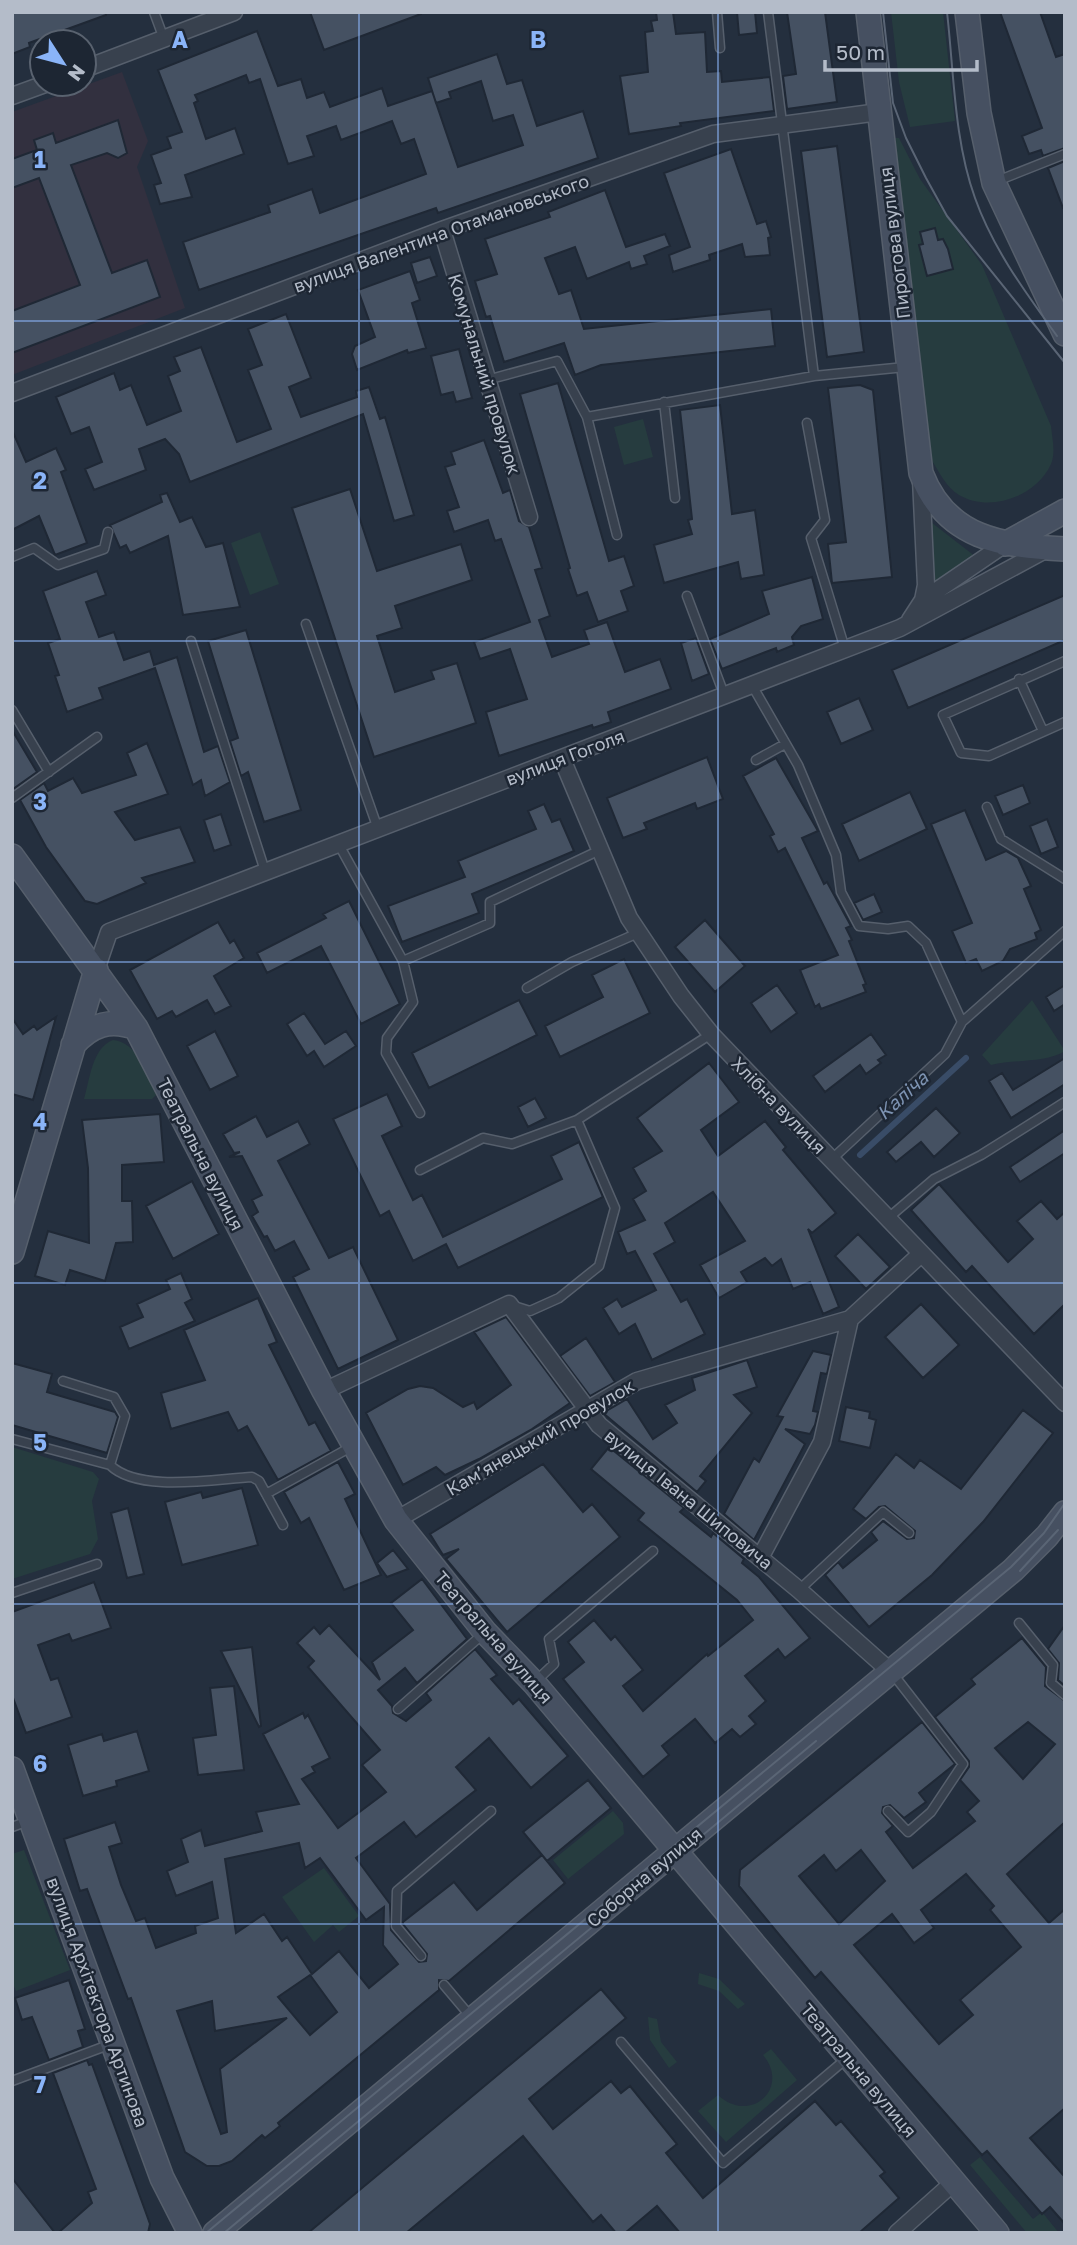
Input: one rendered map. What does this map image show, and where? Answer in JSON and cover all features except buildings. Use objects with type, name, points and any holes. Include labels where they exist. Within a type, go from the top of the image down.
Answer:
[{"type":"street","points":[[98,64],[234,12]]},
{"type":"street","name":"Пирогова вулиця","points":[[868,12],[921,473],[926,585],[923,600],[908,624]]},
{"type":"street","points":[[967,12],[979,113],[994,183],[1065,334]]},
{"type":"street","name":"вулиця Валентина Отамановського","points":[[12,393],[442,230],[713,134],[879,112]]},
{"type":"street","name":"Комунальний провулок","points":[[442,230],[529,517]]},
{"type":"street","name":"Пирогова вулиця","points":[[921,473],[936,502],[948,516],[964,527],[1005,544],[1059,546]]},
{"type":"street","points":[[923,600],[1005,544],[1065,511]]},
{"type":"street","name":"вулиця Гоголя","points":[[96,970],[109,932],[753,687],[908,624],[1059,546]]},
{"type":"street","name":"Хлібна вулиця","points":[[562,759],[638,933],[711,1034],[1065,1403]]},
{"type":"street","name":"Театральна вулиця","points":[[12,856],[136,1028],[324,1391],[396,1520],[485,1632],[534,1683],[997,2233]]},
{"type":"street","points":[[12,1252],[96,970]]},
{"type":"street","points":[[73,1045],[83,1034],[100,1024],[117,1022],[136,1028]]},
{"type":"street","points":[[760,1558],[821,1442],[850,1319],[921,1254]]},
{"type":"street","points":[[324,1391],[509,1304]]},
{"type":"street","name":"вулиця Івана Шиповича","points":[[509,1304],[599,1425],[799,1590],[891,1672]]},
{"type":"street","name":"Камʼянецький провулок","points":[[396,1520],[637,1381],[850,1319]]},
{"type":"street","name":"Соборна вулиця","points":[[215,2233],[1013,1570],[1048,1536],[1065,1513]]},
{"type":"street","name":"вулиця Архітектора Артинова","points":[[12,1769],[22,1824],[113,2043],[162,2178],[190,2233]]},
{"type":"street","points":[[897,2233],[954,2182]]},
{"type":"lane","points":[[154,12],[164,39]]},
{"type":"lane","points":[[717,12],[720,48]]},
{"type":"lane","points":[[768,12],[814,376]]},
{"type":"lane","points":[[994,183],[1065,154]]},
{"type":"lane","points":[[488,380],[557,361],[587,417],[617,535]]},
{"type":"lane","points":[[587,417],[814,376],[908,366]]},
{"type":"lane","points":[[664,402],[675,498]]},
{"type":"lane","points":[[807,423],[825,520],[811,538],[845,649]]},
{"type":"lane","points":[[12,557],[34,548],[58,565],[104,549],[108,533]]},
{"type":"lane","points":[[687,596],[725,697]]},
{"type":"lane","points":[[306,624],[377,829]]},
{"type":"lane","points":[[191,642],[265,871]]},
{"type":"lane","points":[[1065,660],[943,715],[961,753],[989,756],[1065,722]]},
{"type":"lane","points":[[1019,679],[1044,732]]},
{"type":"lane","points":[[753,687],[798,765],[836,855],[841,892],[859,926],[888,929],[908,926],[926,943],[962,1022]]},
{"type":"lane","points":[[12,710],[50,772]]},
{"type":"lane","points":[[12,798],[97,737]]},
{"type":"lane","points":[[756,760],[785,744]]},
{"type":"lane","points":[[987,807],[1001,838],[1065,879]]},
{"type":"lane","points":[[338,843],[403,961],[413,1002],[387,1038],[386,1053],[420,1113]]},
{"type":"lane","points":[[403,961],[490,923],[490,902],[600,850]]},
{"type":"lane","points":[[832,1159],[944,1054],[962,1022],[1065,931]]},
{"type":"lane","points":[[527,988],[572,962],[638,933]]},
{"type":"lane","points":[[420,1170],[483,1138],[512,1144],[577,1120],[711,1034]]},
{"type":"lane","points":[[887,1219],[934,1179],[981,1155],[1065,1102]]},
{"type":"lane","points":[[509,1304],[530,1311],[559,1298],[599,1266],[615,1208],[577,1120]]},
{"type":"lane","points":[[63,1381],[114,1396],[125,1416],[110,1465]]},
{"type":"lane","points":[[12,1439],[110,1465],[120,1475],[156,1482],[252,1477],[259,1481],[282,1525]]},
{"type":"lane","points":[[266,1494],[354,1446]]},
{"type":"lane","points":[[799,1590],[883,1512],[909,1533]]},
{"type":"lane","points":[[534,1683],[554,1664],[549,1639],[653,1551]]},
{"type":"lane","points":[[12,1594],[97,1564]]},
{"type":"lane","points":[[1019,1623],[1053,1665],[1051,1683],[1065,1695]]},
{"type":"lane","points":[[398,1709],[485,1632]]},
{"type":"lane","points":[[888,1811],[908,1832],[931,1812],[963,1764],[891,1672]]},
{"type":"lane","points":[[421,1956],[396,1926],[397,1891],[491,1811]]},
{"type":"lane","points":[[444,1984],[473,2019]]},
{"type":"lane","points":[[621,2042],[723,2163],[848,2057]]},
{"type":"lane","points":[[12,2081],[113,2043]]},
{"type":"shaded area","points":[[122,72],[148,141],[137,167],[185,308],[12,375],[12,112],[50,98],[98,98],[98,81]]},
{"type":"green space","points":[[891,12],[943,12],[955,121],[910,127],[899,82]]},
{"type":"green space","points":[[894,138],[899,138],[920,179],[982,265],[1051,426],[1051,464],[1035,485],[1011,499],[984,502],[959,495],[947,484],[932,461]]},
{"type":"green space","points":[[643,419],[653,457],[624,465],[614,427]]},
{"type":"green space","points":[[927,519],[976,557],[934,583]]},
{"type":"green space","points":[[260,532],[279,584],[250,595],[231,543]]},
{"type":"green space","points":[[1032,1000],[1065,1051],[1040,1059],[991,1065],[982,1055]]},
{"type":"green space","points":[[113,1040],[122,1042],[135,1053],[156,1095],[152,1099],[84,1099],[96,1057],[106,1044]]},
{"type":"green space","points":[[12,1447],[93,1472],[99,1479],[92,1501],[98,1539],[90,1554],[12,1579]]},
{"type":"green space","points":[[613,1811],[623,1823],[624,1834],[568,1879],[553,1860]]},
{"type":"green space","points":[[24,1850],[70,1970],[16,1991],[12,1982],[12,1854]]},
{"type":"green space","points":[[324,1868],[359,1916],[339,1932],[333,1925],[314,1942],[282,1897]]},
{"type":"green space","points":[[699,1973],[719,1979],[745,2004],[738,2009],[719,1991],[698,1984]]},
{"type":"green space","points":[[648,2017],[657,2019],[661,2042],[677,2062],[669,2068],[650,2040]]},
{"type":"green space","points":[[771,2049],[797,2080],[726,2142],[698,2111],[718,2095],[730,2103],[742,2106],[763,2099],[770,2090],[772,2079],[770,2067],[763,2055]]},
{"type":"green space","points":[[980,2157],[1033,2219],[1042,2212],[1059,2233],[1027,2233],[970,2165]]},
{"type":"waterway","name":"Каліча","points":[[860,1155],[966,1058]]},
{"type":"tram line","points":[[883,12],[893,103],[906,138],[926,178],[947,216],[1065,363]]},
{"type":"tram line","points":[[947,12],[959,130],[975,198],[1001,253],[1057,336]]},
{"type":"tram line","points":[[206,2233],[1011,1567],[1044,1533],[1065,1503]]},
{"type":"tram line","points":[[1020,1571],[1058,1530]]},
{"type":"tram line","points":[[224,2233],[816,1741]]}]
